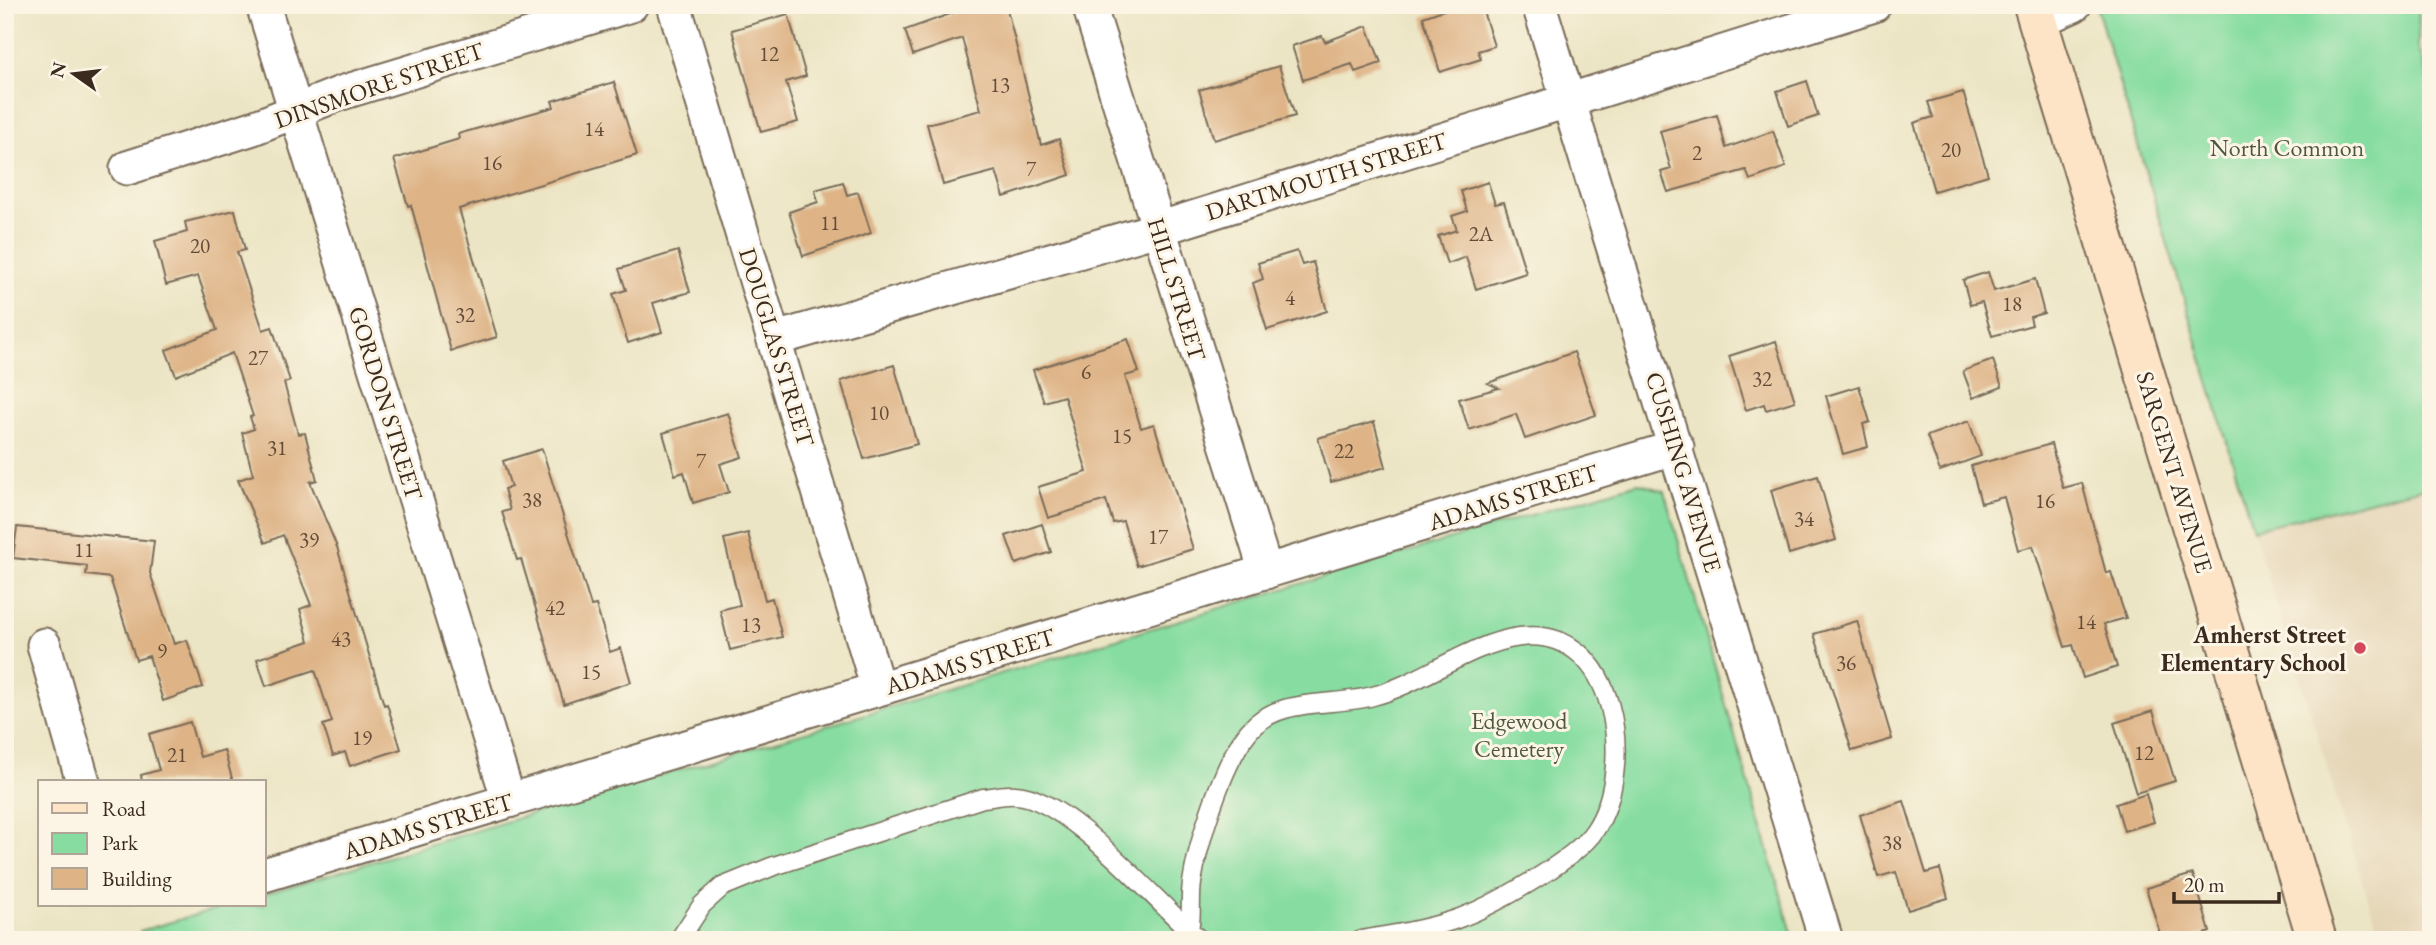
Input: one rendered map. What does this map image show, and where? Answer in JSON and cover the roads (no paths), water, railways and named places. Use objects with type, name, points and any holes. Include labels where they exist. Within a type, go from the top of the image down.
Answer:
[{"type":"street","name":"GORDON STREET","points":[[263,5],[509,801]]},
{"type":"street","name":"DINSMORE STREET","points":[[127,168],[341,93],[631,5]]},
{"type":"street","name":"DOUGLAS STREET","points":[[674,5],[878,689]]},
{"type":"street","name":"HILL STREET","points":[[1089,5],[1266,572]]},
{"type":"street","name":"CUSHING AVENUE","points":[[1539,5],[1677,447],[1826,940]]},
{"type":"street","name":"DARTMOUTH STREET","points":[[775,339],[1158,229],[1874,5]]},
{"type":"street","points":[[2035,13],[2074,5]]},
{"type":"street","name":"SARGENT AVENUE","points":[[2035,13],[2317,940]]},
{"type":"street","name":"ADAMS STREET","points":[[266,874],[1677,447]]},
{"type":"street","points":[[44,645],[82,780]]},
{"type":"lane","points":[[1192,937],[1191,886],[1196,856],[1229,763],[1250,729],[1276,711],[1373,696],[1486,648],[1521,637],[1546,639],[1571,647],[1588,663],[1606,691],[1615,722],[1617,762],[1611,801],[1594,832],[1559,864],[1455,919],[1361,940]]},
{"type":"lane","points":[[679,940],[702,905],[722,887],[771,867],[983,798],[1015,794],[1036,800],[1092,838],[1192,937]]},
{"type":"place","name":"Amherst Street Elementary School","points":[[2360,648]]},
{"type":"park label","name":"North Common","points":[[2287,147]]},
{"type":"park label","name":"Edgewood Cemetery","points":[[1519,734]]}]
